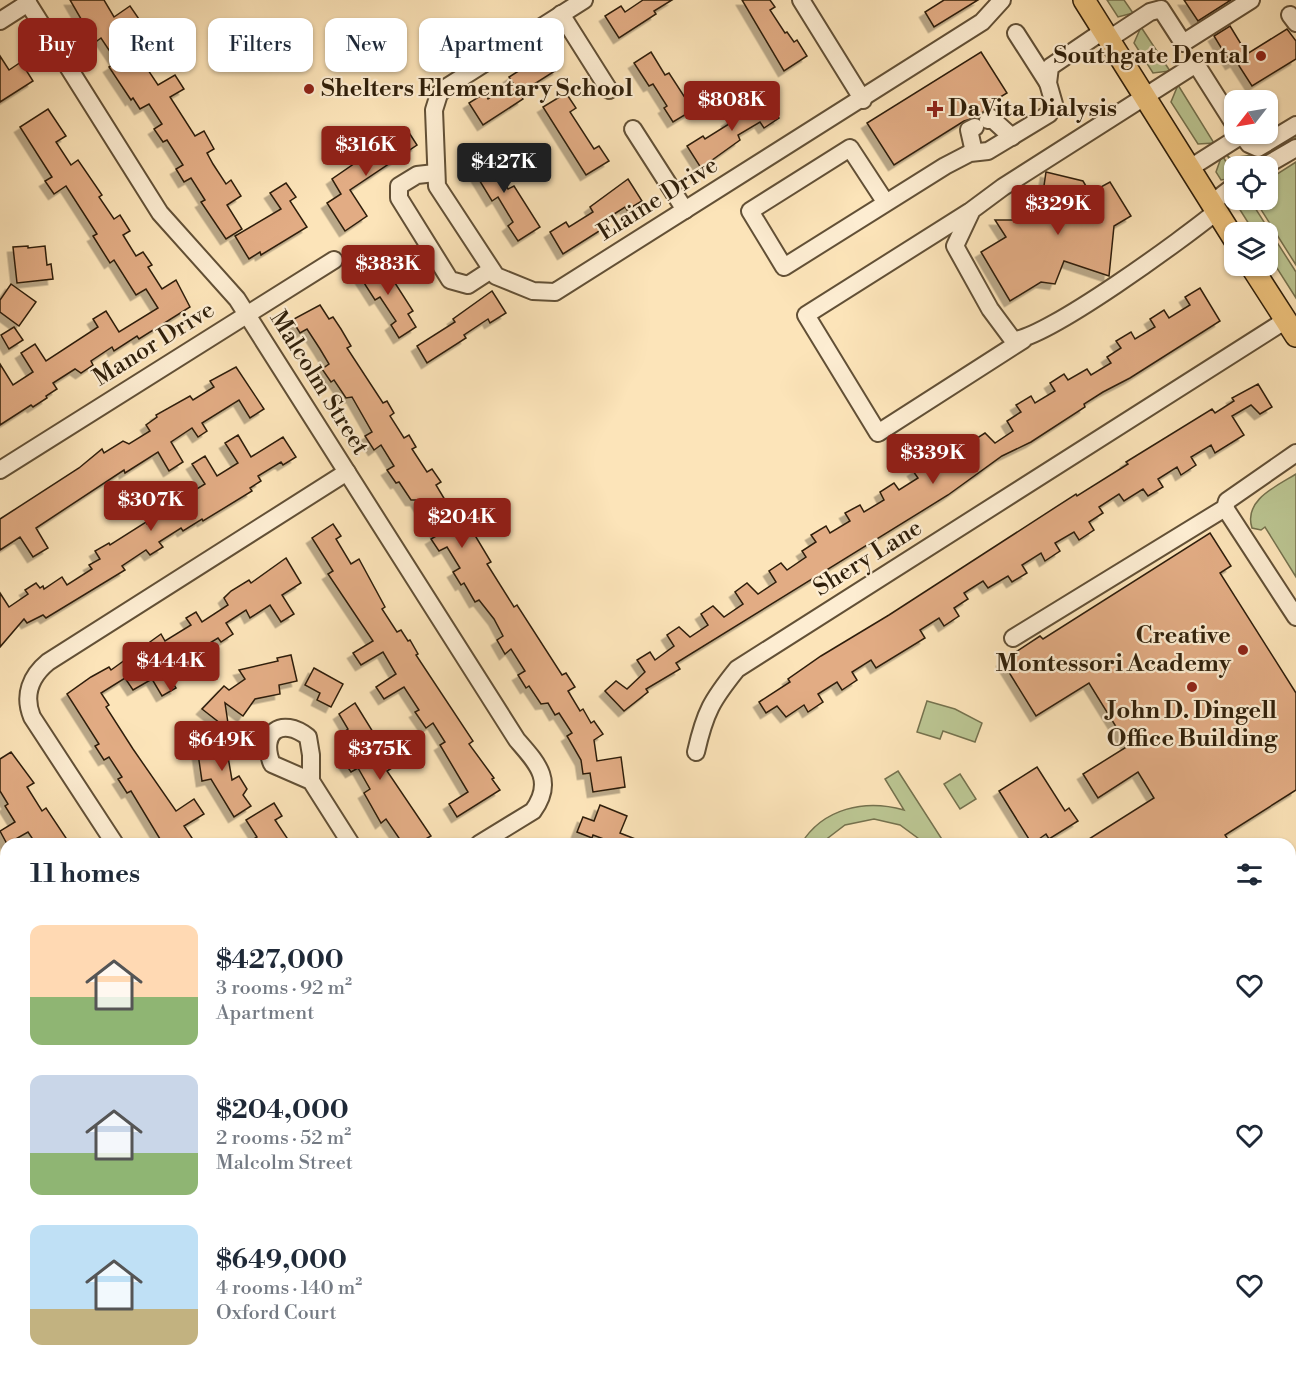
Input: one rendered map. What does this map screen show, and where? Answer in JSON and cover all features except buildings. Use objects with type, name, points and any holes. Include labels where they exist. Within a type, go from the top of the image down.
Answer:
[{"type":"main road","points":[[1084,0],[1224,223]]},
{"type":"main road","points":[[1257,276],[1291,328]]},
{"type":"street","name":"Elaine Drive","points":[[584,0],[439,94],[433,122],[437,186],[496,276],[533,291],[555,292],[863,100],[982,22],[1002,0]]},
{"type":"street","points":[[1048,83],[1050,67],[1150,12],[1161,9],[1183,43],[1251,0]]},
{"type":"street","points":[[0,21],[27,2]]},
{"type":"street","name":"Malcolm Street","points":[[27,2],[160,213],[233,292],[517,740],[540,767],[544,783],[538,804],[525,817],[489,838]]},
{"type":"street","points":[[809,3],[863,100]]},
{"type":"street","points":[[561,14],[609,90]]},
{"type":"street","points":[[886,203],[850,148],[750,212],[784,267],[945,166],[974,152],[988,151],[1049,114],[1054,104],[1048,83],[1016,33]]},
{"type":"street","points":[[1224,108],[1196,64],[806,315],[878,433],[1023,340],[1063,318],[1186,237],[1224,196]]},
{"type":"street","points":[[974,152],[969,130],[992,118],[1012,137]]},
{"type":"street","points":[[1278,135],[1296,124]]},
{"type":"street","points":[[633,129],[685,210]]},
{"type":"street","points":[[1190,168],[1224,142]]},
{"type":"street","points":[[1249,144],[1258,148],[1264,144]]},
{"type":"street","points":[[1278,158],[1296,148]]},
{"type":"street","points":[[435,173],[417,175],[399,186],[399,198],[450,280],[468,285],[491,270]]},
{"type":"street","points":[[972,210],[955,246],[990,309],[1013,340],[1023,340]]},
{"type":"street","name":"Manor Drive","points":[[0,470],[334,260]]},
{"type":"street","name":"Shery Lane","points":[[696,752],[703,718],[711,703],[737,669],[1291,328]]},
{"type":"street","points":[[1296,453],[1227,501],[1226,508],[1296,617]]},
{"type":"street","points":[[111,838],[32,717],[28,697],[32,682],[48,662],[347,472]]},
{"type":"street","points":[[1013,638],[1226,508]]},
{"type":"street","points":[[310,782],[347,838]]},
{"type":"green space","points":[[1107,0],[1124,0],[1133,13],[1118,17]]},
{"type":"green space","points":[[1141,27],[1170,71],[1153,73],[1134,43]]},
{"type":"green space","points":[[1178,85],[1214,143],[1198,144],[1171,102]]},
{"type":"green space","points":[[1296,132],[1296,140],[1271,156],[1246,156],[1261,154]]},
{"type":"green space","points":[[1222,155],[1224,180],[1221,180],[1216,172]]},
{"type":"green space","points":[[1296,162],[1296,265],[1278,236],[1278,222],[1269,222],[1261,210],[1278,210],[1278,174]]},
{"type":"green space","points":[[1240,210],[1256,210],[1264,222],[1248,222]]},
{"type":"green space","points":[[1278,244],[1296,272],[1296,298],[1278,270]]},
{"type":"green space","points":[[1296,474],[1296,577],[1265,527],[1261,530],[1252,528],[1251,518],[1252,509],[1264,495]]},
{"type":"green space","points":[[927,701],[955,709],[982,723],[975,742],[943,731],[940,739],[917,732]]},
{"type":"green space","points":[[898,771],[941,838],[918,838],[900,825],[874,819],[845,825],[828,838],[806,838],[821,822],[846,809],[875,806],[904,810],[885,779]]},
{"type":"green space","points":[[960,774],[976,799],[960,809],[944,784]]},
{"type":"place","name":"Southgate Dental","points":[[1261,56]]},
{"type":"place","name":"Shelters Elementary School","points":[[309,89]]},
{"type":"place","name":"DaVita Dialysis","points":[[935,109]]},
{"type":"place","name":"Creative Montessori Academy","points":[[1243,650]]},
{"type":"place","name":"John D. Dingell Office Building","points":[[1192,687]]}]
